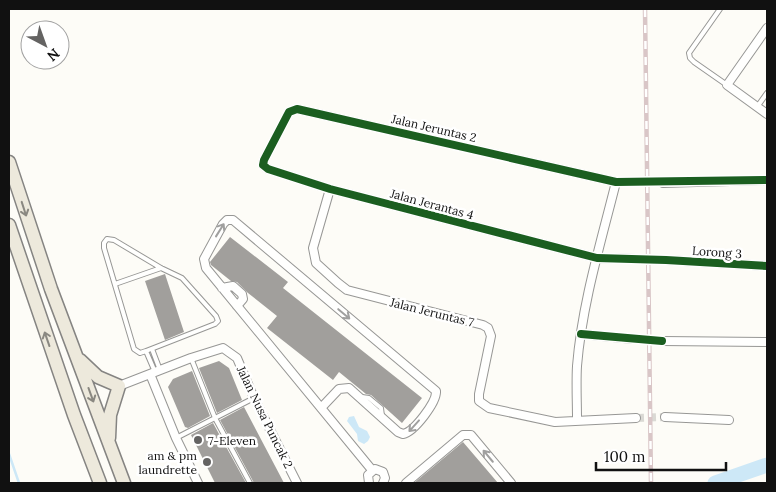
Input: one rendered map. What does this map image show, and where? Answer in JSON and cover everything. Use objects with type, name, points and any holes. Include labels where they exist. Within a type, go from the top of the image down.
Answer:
[{"type":"main road","points":[[9,162],[51,288],[124,483]]},
{"type":"main road","points":[[9,225],[74,415],[100,483]]},
{"type":"main road","points":[[77,357],[98,377],[118,386],[110,415],[108,443]]},
{"type":"street","points":[[767,28],[727,85],[767,114]]},
{"type":"street","name":"Jalan Jeruntas 2","points":[[263,165],[289,112],[297,109],[616,182],[632,182]]},
{"type":"street","name":"Jalan Jerantas 4","points":[[263,165],[268,169],[330,188],[597,258]]},
{"type":"street","points":[[663,183],[767,180]]},
{"type":"street","points":[[616,182],[581,334],[577,367],[578,419],[636,418]]},
{"type":"street","name":"Jalan Jeruntas 7","points":[[330,188],[313,248],[316,262],[338,283],[347,290],[488,328],[491,336],[479,401],[489,408],[555,422],[578,419]]},
{"type":"street","points":[[321,408],[339,389],[349,388],[398,432],[407,433],[411,431],[435,401],[436,391],[233,220],[227,220],[204,259],[206,268],[222,288],[372,470]]},
{"type":"street","points":[[597,258],[636,259]]},
{"type":"street","name":"Lorong 3","points":[[666,260],[767,266]]},
{"type":"street","points":[[222,288],[233,286],[242,294],[243,299],[237,306]]},
{"type":"street","points":[[581,334],[634,339]]},
{"type":"street","points":[[662,341],[767,342]]},
{"type":"street","name":"Jalan Nusa Puncak 2","points":[[191,358],[223,348],[231,352],[236,358],[297,483]]},
{"type":"street","points":[[118,386],[191,358]]},
{"type":"street","points":[[155,372],[176,438],[198,483]]},
{"type":"street","points":[[664,417],[729,420]]},
{"type":"street","points":[[406,483],[463,435],[468,434],[471,435],[511,483]]},
{"type":"street","points":[[366,482],[372,470],[378,469],[383,472],[384,483]]},
{"type":"lane","points":[[720,9],[689,53],[690,58],[694,62],[727,85]]},
{"type":"lane","points":[[757,107],[767,93]]},
{"type":"lane","points":[[107,239],[114,240],[161,268],[182,278],[216,316],[218,321],[215,324],[140,353],[134,349],[115,284],[104,248],[107,239]]},
{"type":"lane","points":[[115,284],[161,268]]},
{"type":"lane","points":[[152,349],[155,372]]},
{"type":"lane","points":[[146,351],[155,372]]},
{"type":"lane","points":[[191,358],[215,418],[250,483]]},
{"type":"lane","points":[[176,438],[254,398]]},
{"type":"water","points":[[354,416],[359,427],[367,431],[370,437],[364,444],[358,441],[357,434],[347,421],[349,417]]},
{"type":"building","points":[[230,237],[288,282],[283,288],[422,398],[402,423],[371,395],[366,394],[339,372],[333,380],[267,328],[277,316],[237,282],[231,281],[211,265],[210,262]]},
{"type":"building","points":[[165,274],[184,332],[165,340],[145,281]]},
{"type":"building","points":[[219,361],[229,368],[242,400],[217,413],[199,368]]},
{"type":"building","points":[[192,371],[210,416],[188,428],[185,427],[168,387],[173,379]]},
{"type":"building","points":[[244,407],[284,483],[254,483],[220,420]]},
{"type":"building","points":[[213,423],[246,483],[215,483],[191,435]]},
{"type":"building","points":[[463,442],[498,483],[414,483]]},
{"type":"waterway","points":[[9,454],[19,483]]},
{"type":"waterway","points":[[715,483],[767,465]]},
{"type":"tunnel","points":[[631,182],[663,183]]},
{"type":"tunnel","points":[[636,259],[666,260]]},
{"type":"tunnel","points":[[634,339],[662,341]]},
{"type":"tunnel","points":[[636,418],[665,417]]},
{"type":"railway","points":[[645,9],[651,483]]},
{"type":"cycle path","points":[[767,180],[616,182],[297,109],[289,112],[263,165],[268,169],[330,189],[597,258],[767,266]]},
{"type":"cycle path","points":[[581,334],[662,341]]},
{"type":"place","name":"7-Eleven","points":[[198,440]]},
{"type":"place","name":"am & pm laundrette","points":[[207,462]]}]
